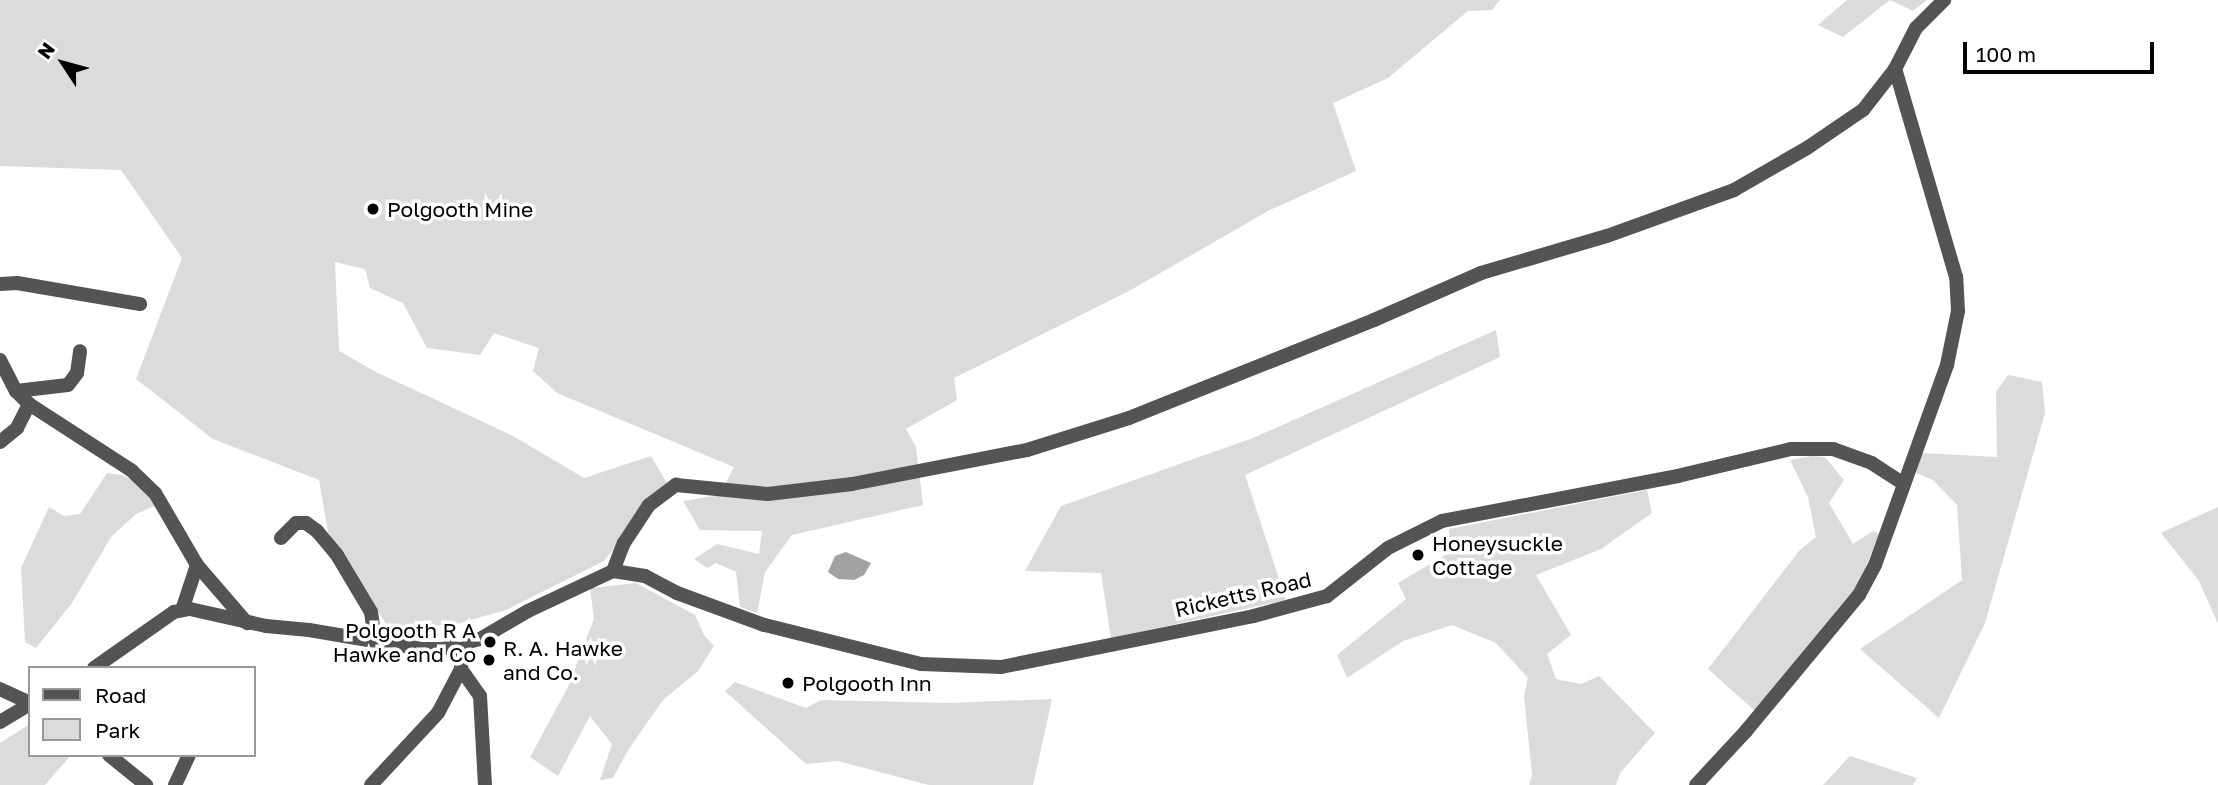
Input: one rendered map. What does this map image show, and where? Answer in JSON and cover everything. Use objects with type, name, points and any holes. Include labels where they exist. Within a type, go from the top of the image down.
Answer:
[{"type":"street","points":[[97,666],[181,610],[198,610],[247,623],[421,649],[462,645],[490,634],[528,611],[613,571],[624,543],[649,505],[676,485],[768,494],[852,484],[1027,450],[1129,418],[1374,320],[1481,272],[1608,236],[1734,190],[1807,148],[1863,110],[1895,69],[1916,28],[1944,0]]},
{"type":"street","points":[[1696,785],[1746,731],[1859,595],[1875,565],[1947,365],[1958,311],[1956,277],[1895,69]]},
{"type":"street","points":[[0,284],[17,284],[141,304]]},
{"type":"street","points":[[16,391],[68,385],[78,373],[80,351]]},
{"type":"street","points":[[0,360],[16,391],[29,404],[146,481],[187,544],[197,565],[247,623]]},
{"type":"street","points":[[0,442],[17,428],[29,404]]},
{"type":"street","name":"Ricketts Road","points":[[613,571],[645,576],[677,593],[764,625],[921,664],[1001,667],[1254,616],[1327,596],[1388,548],[1442,521],[1678,476],[1791,449],[1833,449],[1872,463],[1904,484]]},
{"type":"street","points":[[281,538],[296,523],[306,523],[317,531],[337,555],[371,612],[375,642]]},
{"type":"street","points":[[181,610],[197,565]]},
{"type":"street","points":[[371,785],[438,713],[461,669],[462,645]]},
{"type":"street","points":[[461,669],[480,696],[485,785]]},
{"type":"street","points":[[0,689],[28,702]]},
{"type":"street","points":[[0,722],[28,704]]},
{"type":"street","points":[[111,757],[146,785]]},
{"type":"street","points":[[175,785],[188,757]]},
{"type":"green space","points":[[0,0],[1500,0],[1492,10],[1468,11],[1388,78],[1333,103],[1356,171],[1268,211],[1129,291],[954,378],[957,400],[906,429],[916,447],[923,505],[792,535],[765,572],[757,613],[740,607],[736,572],[716,563],[707,568],[694,559],[717,544],[759,554],[762,531],[700,530],[683,501],[720,495],[734,467],[557,393],[533,371],[539,348],[494,333],[480,355],[427,348],[403,303],[370,288],[365,269],[335,262],[339,351],[376,372],[513,436],[584,478],[651,456],[667,483],[604,561],[506,610],[456,624],[390,630],[328,532],[319,480],[213,439],[136,379],[182,258],[121,170],[0,166]]},
{"type":"green space","points":[[1847,0],[1890,0],[1843,37],[1818,25]]},
{"type":"green space","points":[[1890,0],[1927,0],[1913,11]]},
{"type":"green space","points":[[1496,330],[1500,357],[1245,475],[1286,600],[1111,638],[1101,573],[1025,571],[1061,506],[1253,438]]},
{"type":"green space","points":[[2008,375],[2042,382],[2045,413],[1985,623],[1939,718],[1860,649],[1962,580],[1957,505],[1933,480],[1916,473],[1921,453],[1997,457],[1996,392]]},
{"type":"green space","points":[[1812,456],[1825,457],[1844,480],[1829,503],[1853,544],[1873,531],[1879,534],[1856,591],[1756,712],[1708,669],[1799,551],[1816,537],[1808,497],[1790,460]]},
{"type":"green space","points":[[107,473],[123,475],[137,483],[157,505],[136,514],[111,537],[72,603],[36,648],[25,642],[21,568],[49,507],[64,516],[80,514]]},
{"type":"green space","points":[[1647,490],[1652,513],[1601,549],[1536,575],[1571,635],[1547,654],[1556,679],[1581,684],[1599,676],[1655,733],[1620,773],[1616,785],[1529,785],[1532,775],[1524,696],[1528,678],[1496,643],[1452,625],[1403,641],[1347,678],[1337,655],[1406,599],[1398,583],[1447,554],[1449,529]]},
{"type":"green space","points":[[2218,507],[2218,624],[2199,581],[2161,533]]},
{"type":"green space","points":[[636,583],[695,615],[704,635],[714,646],[698,671],[663,700],[628,750],[613,778],[600,780],[612,744],[590,716],[558,776],[530,757],[568,687],[594,619],[590,588]]},
{"type":"green space","points":[[735,682],[806,708],[821,700],[949,703],[1052,699],[1033,785],[929,785],[838,761],[806,764],[725,691]]},
{"type":"green space","points":[[28,725],[28,757],[69,757],[45,785],[0,785],[0,743]]},
{"type":"green space","points":[[1850,756],[1917,778],[1913,785],[1823,785]]},
{"type":"shaded area","points":[[846,552],[871,563],[864,575],[854,580],[838,579],[828,572],[835,556]]},
{"type":"place","name":"Polgooth Mine","points":[[373,209]]},
{"type":"place","name":"Honeysuckle Cottage","points":[[1418,555]]},
{"type":"place","name":"Polgooth R A Hawke and Co","points":[[490,642]]},
{"type":"place","name":"R. A. Hawke and Co.","points":[[489,660]]},
{"type":"place","name":"Polgooth Inn","points":[[788,683]]}]
